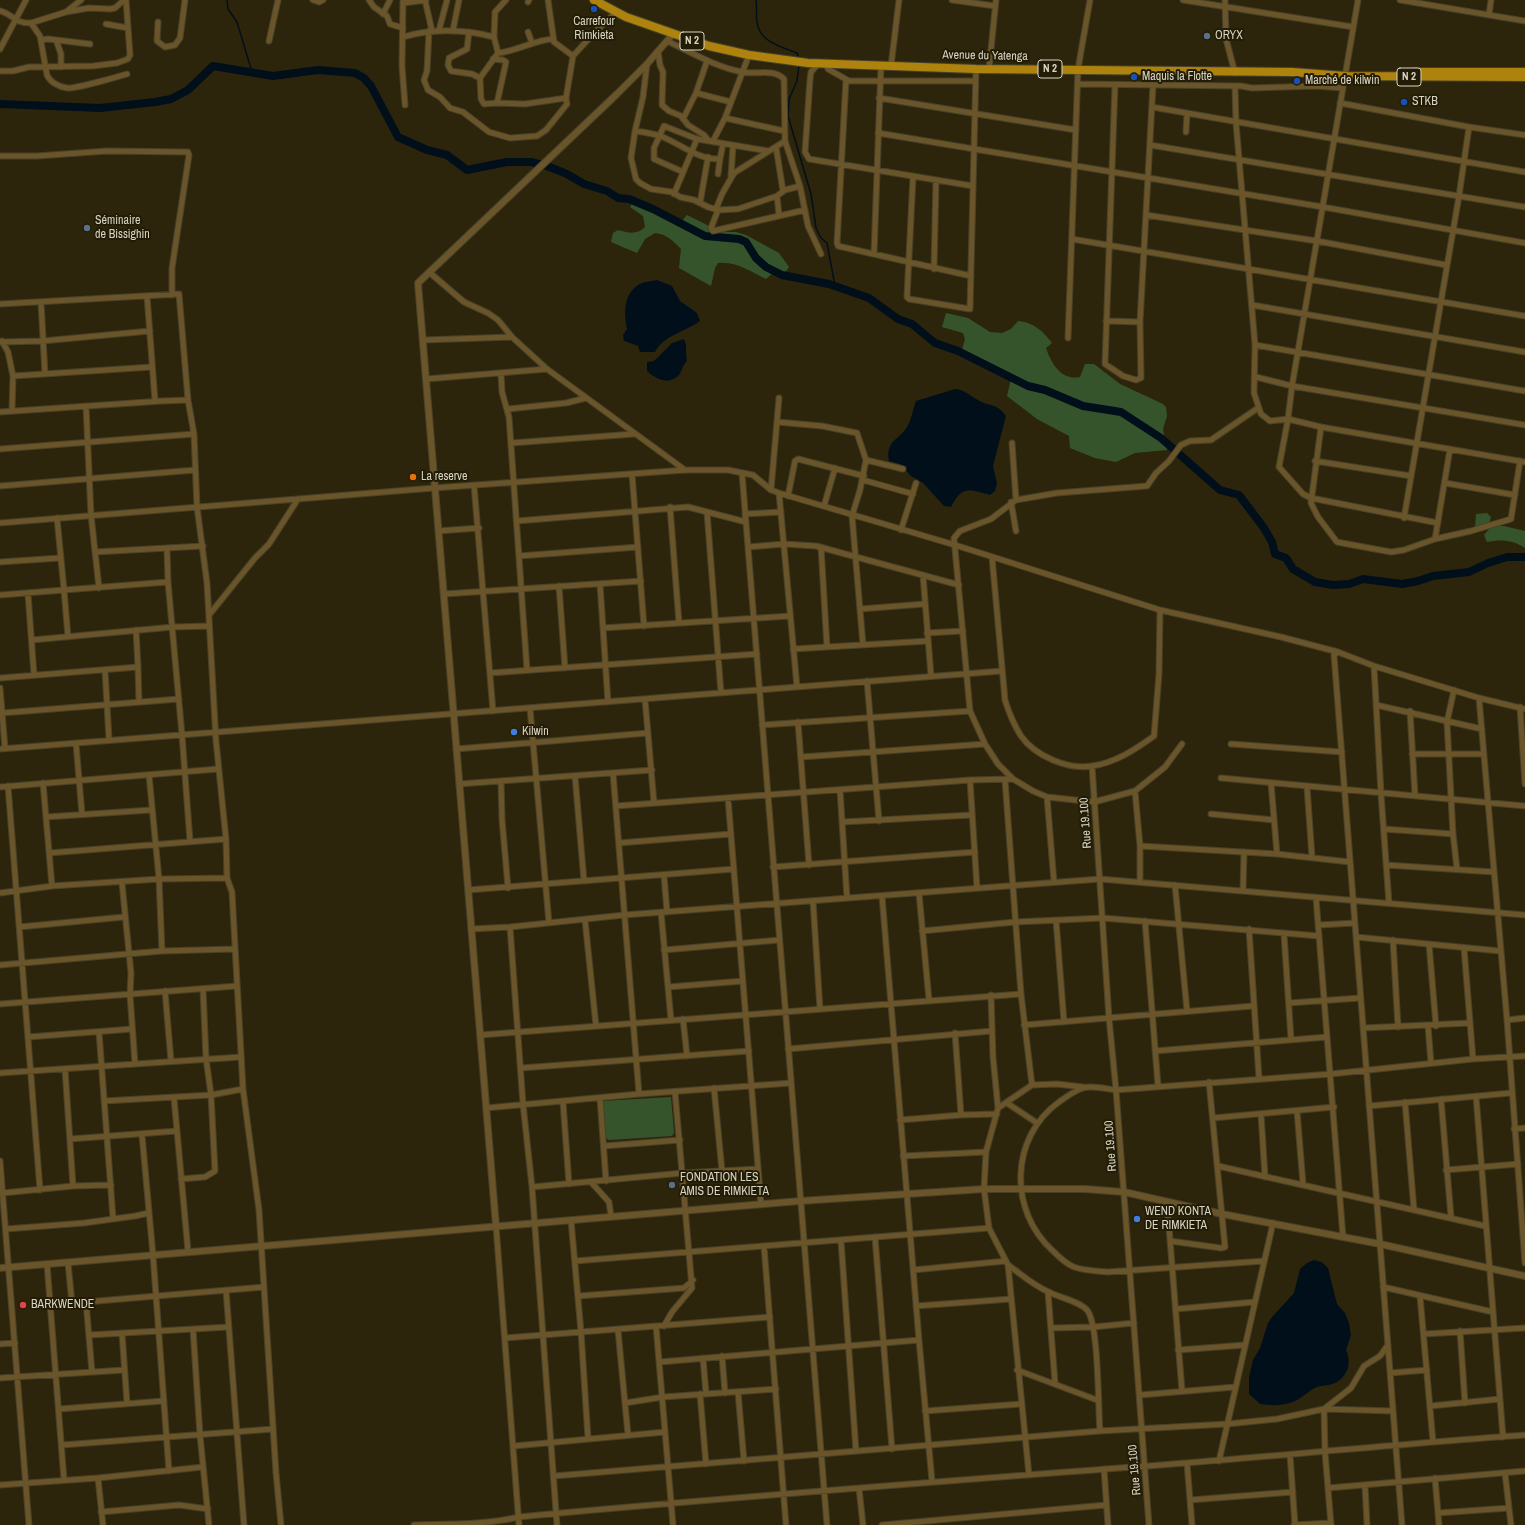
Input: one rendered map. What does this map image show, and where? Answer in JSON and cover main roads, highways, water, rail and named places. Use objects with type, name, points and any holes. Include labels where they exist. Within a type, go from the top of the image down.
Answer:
[{"type":"main road","name":"Avenue du Yatenga","points":[[594,0],[616,12],[709,46],[749,55],[818,64],[988,69],[1078,69],[1235,73],[1292,72],[1525,77]]},
{"type":"main road","name":"Avenue du Yatenga","points":[[1345,74],[1525,72]]},
{"type":"water","points":[[657,280],[672,286],[680,301],[697,313],[700,321],[669,338],[659,346],[655,352],[640,352],[638,346],[624,341],[623,335],[627,329],[625,311],[627,299],[633,289],[638,285]]},
{"type":"water","points":[[684,339],[686,344],[687,361],[679,375],[667,381],[654,377],[647,371],[647,362],[654,361],[672,343]]},
{"type":"water","points":[[955,389],[1000,409],[1006,416],[993,466],[997,483],[995,491],[990,495],[976,491],[962,492],[951,507],[944,506],[923,483],[911,476],[900,464],[889,461],[888,454],[891,444],[902,434],[908,425],[916,401]]},
{"type":"water","points":[[1314,1260],[1322,1262],[1328,1268],[1337,1304],[1345,1313],[1349,1323],[1351,1335],[1346,1350],[1349,1359],[1348,1369],[1343,1377],[1333,1384],[1317,1387],[1290,1403],[1280,1405],[1260,1404],[1249,1394],[1249,1377],[1253,1360],[1260,1348],[1268,1323],[1294,1293],[1300,1269],[1307,1263]]},
{"type":"waterway","points":[[227,0],[228,9],[237,22],[252,72]]},
{"type":"waterway","points":[[756,0],[757,22],[762,34],[772,43],[797,53],[799,59]]},
{"type":"waterway","points":[[799,65],[797,81],[789,99],[788,116],[811,194],[816,228],[821,238],[827,243],[835,286]]},
{"type":"waterway","points":[[0,104],[100,108],[155,102],[171,99],[188,90],[213,66],[273,76],[318,70],[355,73],[364,78],[371,86],[398,137],[427,150],[447,155],[467,170],[507,162],[531,162],[547,166],[567,174],[584,184],[607,191],[618,198],[629,199],[653,209],[705,236],[739,239],[746,242],[756,258],[766,267],[782,275],[829,284],[869,298],[898,319],[912,324],[935,343],[958,351],[1028,386],[1045,390],[1083,406],[1121,412],[1161,438],[1220,490],[1239,495],[1264,528],[1272,542],[1275,554],[1286,558],[1293,569],[1315,582],[1333,585],[1349,584],[1363,579],[1402,584],[1433,576],[1469,572],[1488,563],[1507,557],[1525,557]]},
{"type":"place","name":"Carrefour Rimkieta","points":[[594,9]]},
{"type":"place","name":"ORYX","points":[[1207,36]]},
{"type":"place","name":"Maquis la Flotte","points":[[1134,77]]},
{"type":"place","name":"Marché de kilwin","points":[[1297,81]]},
{"type":"place","name":"STKB","points":[[1404,102]]},
{"type":"place","name":"Séminaire de Bissighin","points":[[87,228]]},
{"type":"place","name":"La reserve","points":[[413,477]]},
{"type":"place","name":"Kilwin","points":[[514,732]]},
{"type":"place","name":"FONDATION LES AMIS DE RIMKIETA","points":[[672,1185]]},
{"type":"place","name":"WEND KONTA DE RIMKIETA","points":[[1137,1219]]},
{"type":"place","name":"BARKWENDE","points":[[23,1305]]}]
